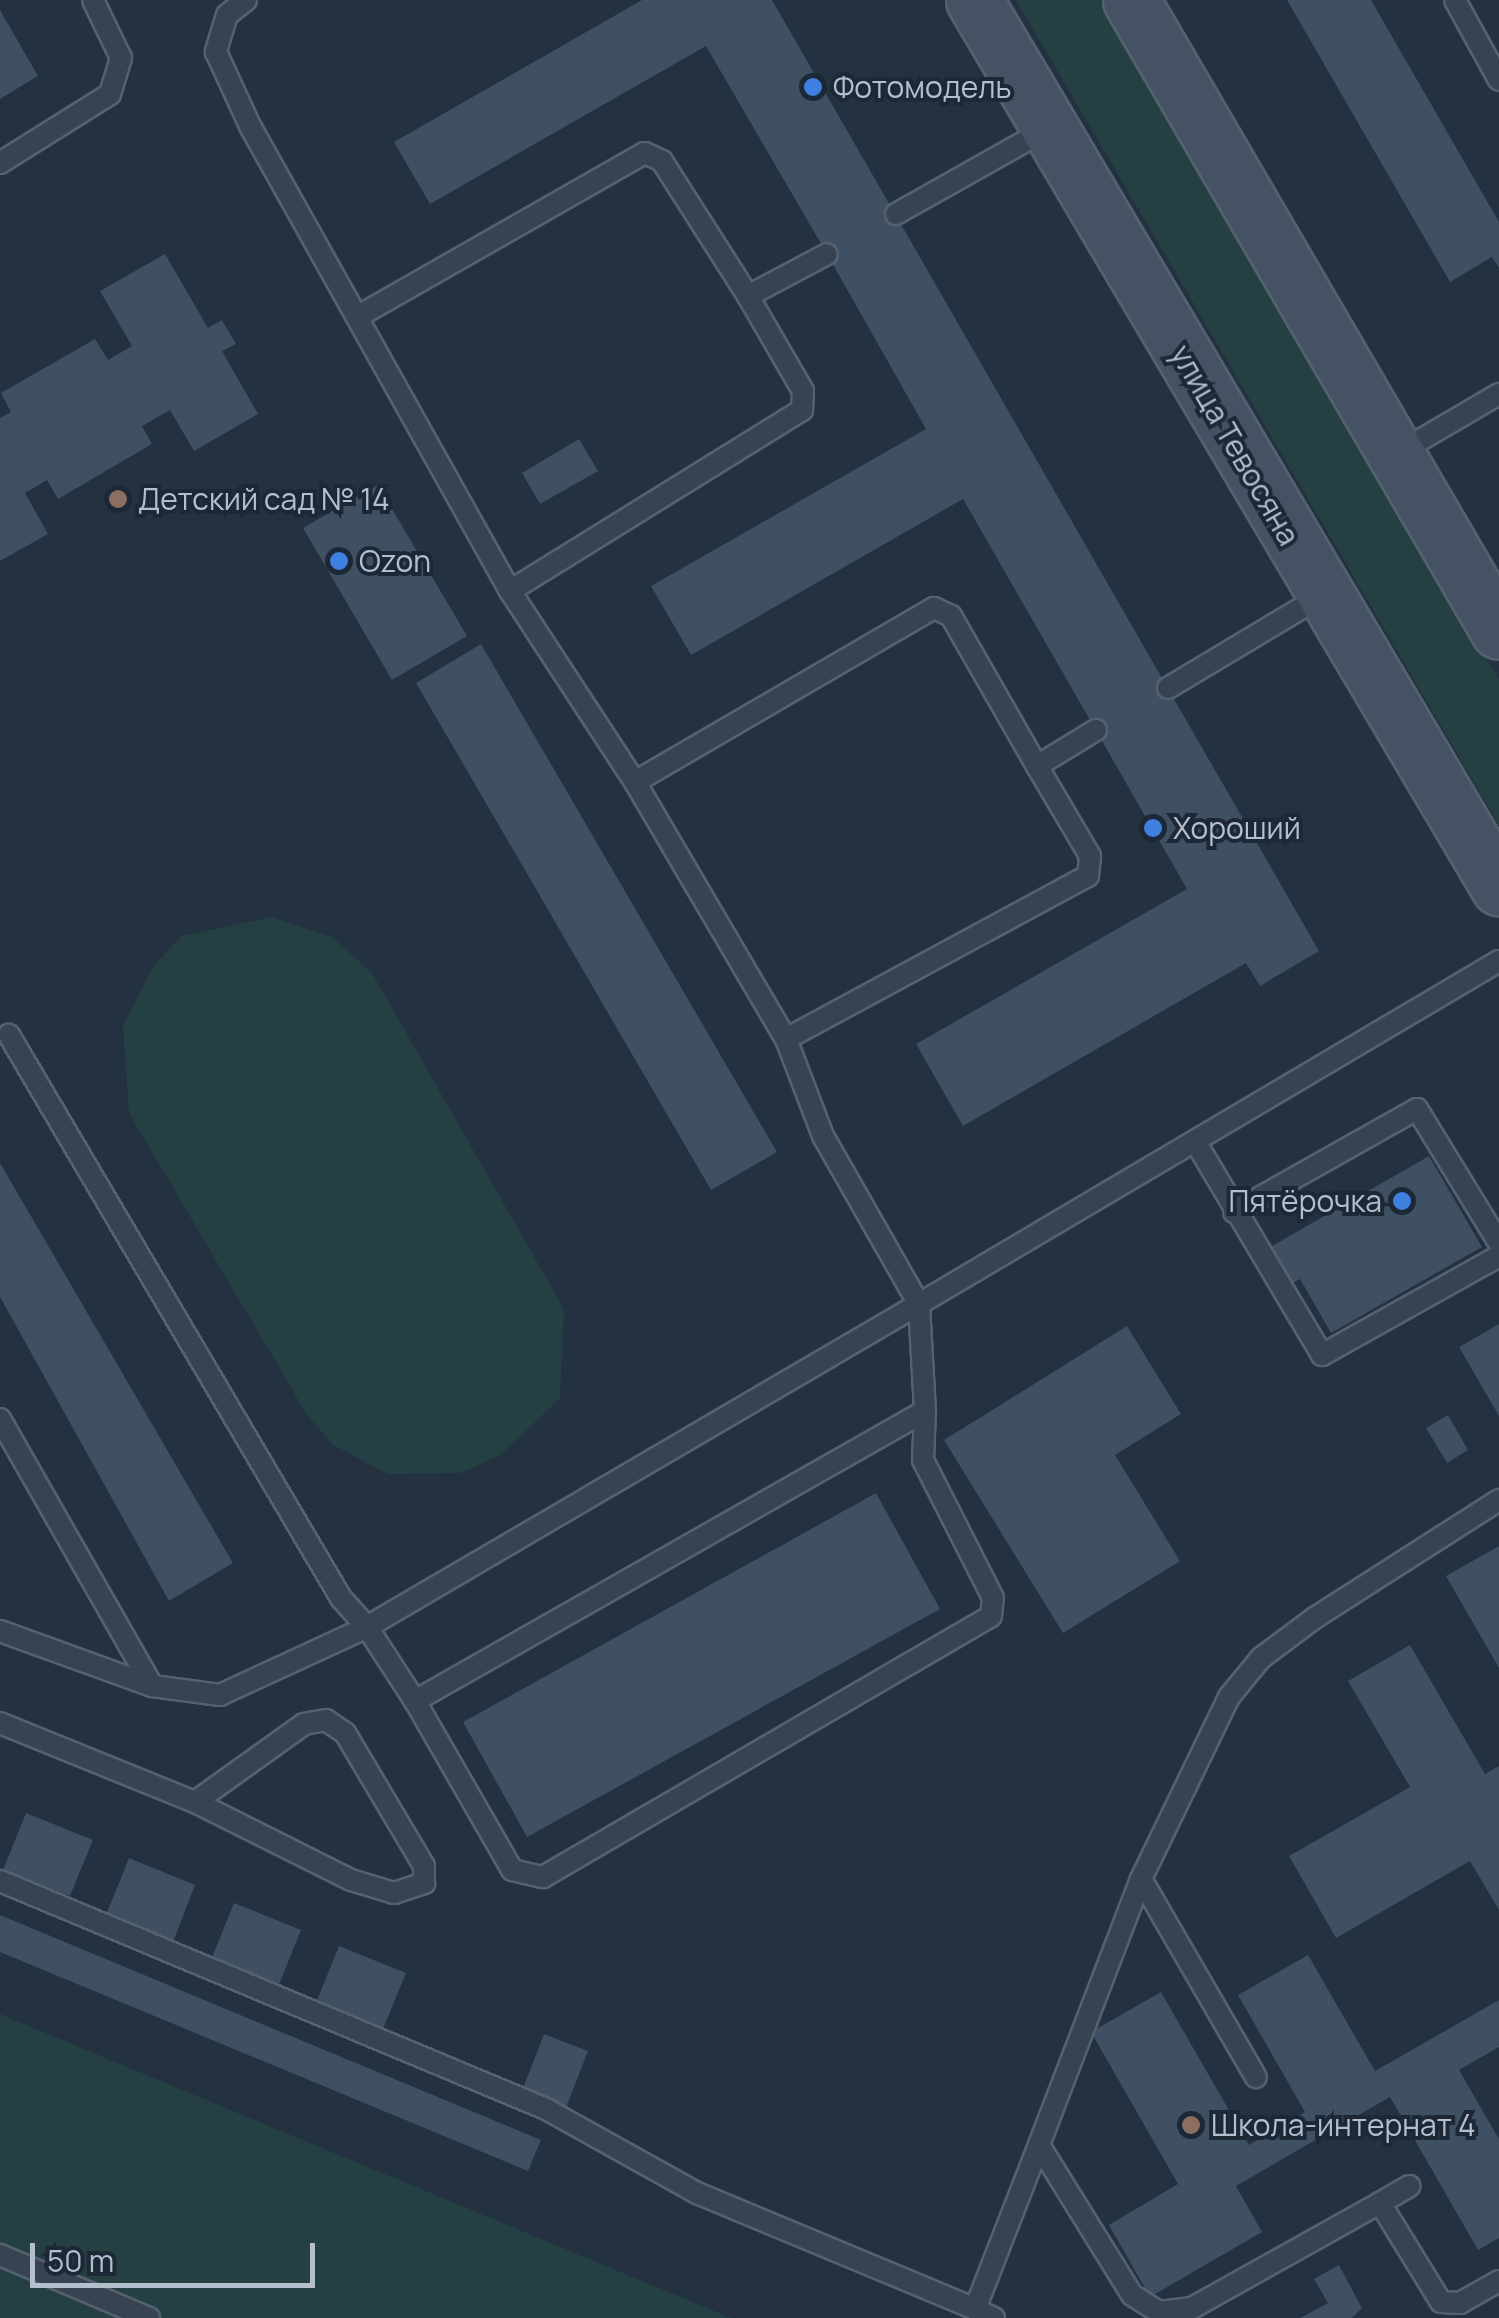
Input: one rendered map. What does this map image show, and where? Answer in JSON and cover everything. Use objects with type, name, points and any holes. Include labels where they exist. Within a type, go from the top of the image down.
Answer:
[{"type":"main road","name":"улица Тевосяна","points":[[974,0],[1499,887]]},
{"type":"main road","points":[[1131,0],[1499,631]]},
{"type":"lane","points":[[0,163],[110,94],[121,58],[93,0]]},
{"type":"lane","points":[[9,1035],[340,1598],[368,1628],[416,1701],[512,1870],[543,1877],[991,1616],[993,1598],[923,1460],[925,1412],[919,1304],[823,1136],[786,1040],[635,782],[510,592],[222,72],[218,32],[246,0]]},
{"type":"lane","points":[[1455,0],[1499,80]]},
{"type":"lane","points":[[896,214],[1049,128]]},
{"type":"lane","points":[[357,317],[646,153],[662,161],[803,391],[802,410],[510,592]]},
{"type":"lane","points":[[748,296],[827,254]]},
{"type":"lane","points":[[1396,454],[1499,394]]},
{"type":"lane","points":[[1168,688],[1324,595]]},
{"type":"lane","points":[[635,782],[934,608],[952,616],[1090,856],[1088,876],[786,1040]]},
{"type":"lane","points":[[1037,766],[1096,730]]},
{"type":"lane","points":[[0,1631],[152,1686],[220,1696],[368,1628],[1499,961]]},
{"type":"lane","points":[[1234,1212],[1417,1108],[1497,1233]]},
{"type":"lane","points":[[1195,1141],[1322,1356],[1499,1256]]},
{"type":"lane","points":[[416,1701],[925,1412]]},
{"type":"lane","points":[[0,1419],[152,1686]]},
{"type":"lane","points":[[974,2309],[1140,1879],[1204,1739],[1261,1658],[1499,1500]]},
{"type":"lane","points":[[0,1723],[195,1802],[351,1880],[394,1894],[424,1883],[424,1866],[345,1733],[326,1720],[304,1724],[195,1802]]},
{"type":"lane","points":[[1140,1879],[1256,2078]]},
{"type":"lane","points":[[0,1881],[546,2109],[698,2193],[994,2318]]},
{"type":"lane","points":[[1038,2145],[1132,2295],[1159,2312],[1192,2308],[1410,2186]]},
{"type":"lane","points":[[1380,2203],[1441,2302],[1460,2303],[1499,2281]]},
{"type":"lane","points":[[0,2255],[149,2318]]},
{"type":"green space","points":[[1016,0],[1100,0],[1499,680],[1499,825]]},
{"type":"green space","points":[[271,917],[332,937],[372,973],[564,1309],[560,1398],[501,1455],[460,1473],[388,1474],[333,1445],[307,1415],[129,1113],[123,1026],[154,965],[182,936]]},
{"type":"green space","points":[[0,2014],[731,2318],[0,2318]]},
{"type":"building","points":[[642,0],[772,0],[1319,951],[1260,986],[1246,963],[963,1126],[916,1044],[1187,889],[963,499],[691,655],[651,586],[926,429],[827,254],[706,46],[430,204],[394,142]]},
{"type":"building","points":[[1287,0],[1371,0],[1499,222],[1499,268],[1492,257],[1450,282]]},
{"type":"building","points":[[0,10],[38,76],[0,99]]},
{"type":"building","points":[[165,254],[208,328],[222,320],[236,344],[222,351],[258,414],[194,451],[170,410],[142,426],[152,444],[58,499],[47,480],[25,493],[48,534],[0,561],[0,418],[11,412],[1,393],[95,339],[108,360],[132,346],[100,291]]},
{"type":"building","points":[[579,439],[598,471],[540,504],[522,473]]},
{"type":"building","points":[[378,485],[467,636],[392,680],[303,528]]},
{"type":"building","points":[[481,644],[777,1152],[711,1190],[416,683]]},
{"type":"building","name":"Пятёрочка","points":[[1429,1156],[1482,1247],[1331,1333],[1300,1279],[1286,1286],[1265,1250]]},
{"type":"building","points":[[0,1163],[233,1563],[169,1601],[0,1297]]},
{"type":"building","points":[[1499,1324],[1499,1416],[1459,1347]]},
{"type":"building","points":[[1127,1326],[1181,1414],[1115,1455],[1180,1561],[1063,1633],[944,1440]]},
{"type":"building","points":[[1448,1415],[1468,1450],[1447,1463],[1426,1428]]},
{"type":"building","points":[[876,1493],[940,1609],[527,1837],[463,1722]]},
{"type":"building","points":[[1499,1546],[1499,1668],[1446,1576]]},
{"type":"building","points":[[1410,1645],[1485,1774],[1499,1766],[1499,1910],[1470,1861],[1336,1938],[1289,1856],[1410,1787],[1348,1681]]},
{"type":"building","points":[[26,1813],[93,1840],[70,1896],[3,1870]]},
{"type":"building","points":[[129,1858],[195,1885],[173,1942],[106,1915]]},
{"type":"building","points":[[234,1903],[301,1930],[278,1987],[211,1960]]},
{"type":"building","points":[[0,1915],[541,2140],[528,2171],[0,1952]]},
{"type":"building","points":[[339,1946],[406,1973],[383,2029],[316,2003]]},
{"type":"building","name":"Школа-интернат 4","points":[[1308,1955],[1375,2071],[1499,2000],[1499,2047],[1459,2070],[1499,2139],[1499,2238],[1478,2250],[1390,2097],[1236,2186],[1262,2232],[1150,2297],[1109,2225],[1178,2184],[1091,2032],[1161,1992],[1249,2145],[1305,2112],[1238,1995]]},
{"type":"building","points":[[544,2034],[588,2051],[566,2108],[522,2091]]},
{"type":"building","points":[[1339,2265],[1362,2308],[1352,2318],[1300,2318],[1328,2303],[1314,2279]]},
{"type":"place","name":"Фотомодель","points":[[813,87]]},
{"type":"place","name":"Детский сад № 14","points":[[118,499]]},
{"type":"place","name":"Ozon","points":[[339,561]]},
{"type":"place","name":"Хороший","points":[[1153,828]]},
{"type":"place","name":"Пятёрочка","points":[[1402,1201]]},
{"type":"place","name":"Школа-интернат 4","points":[[1191,2125]]}]
